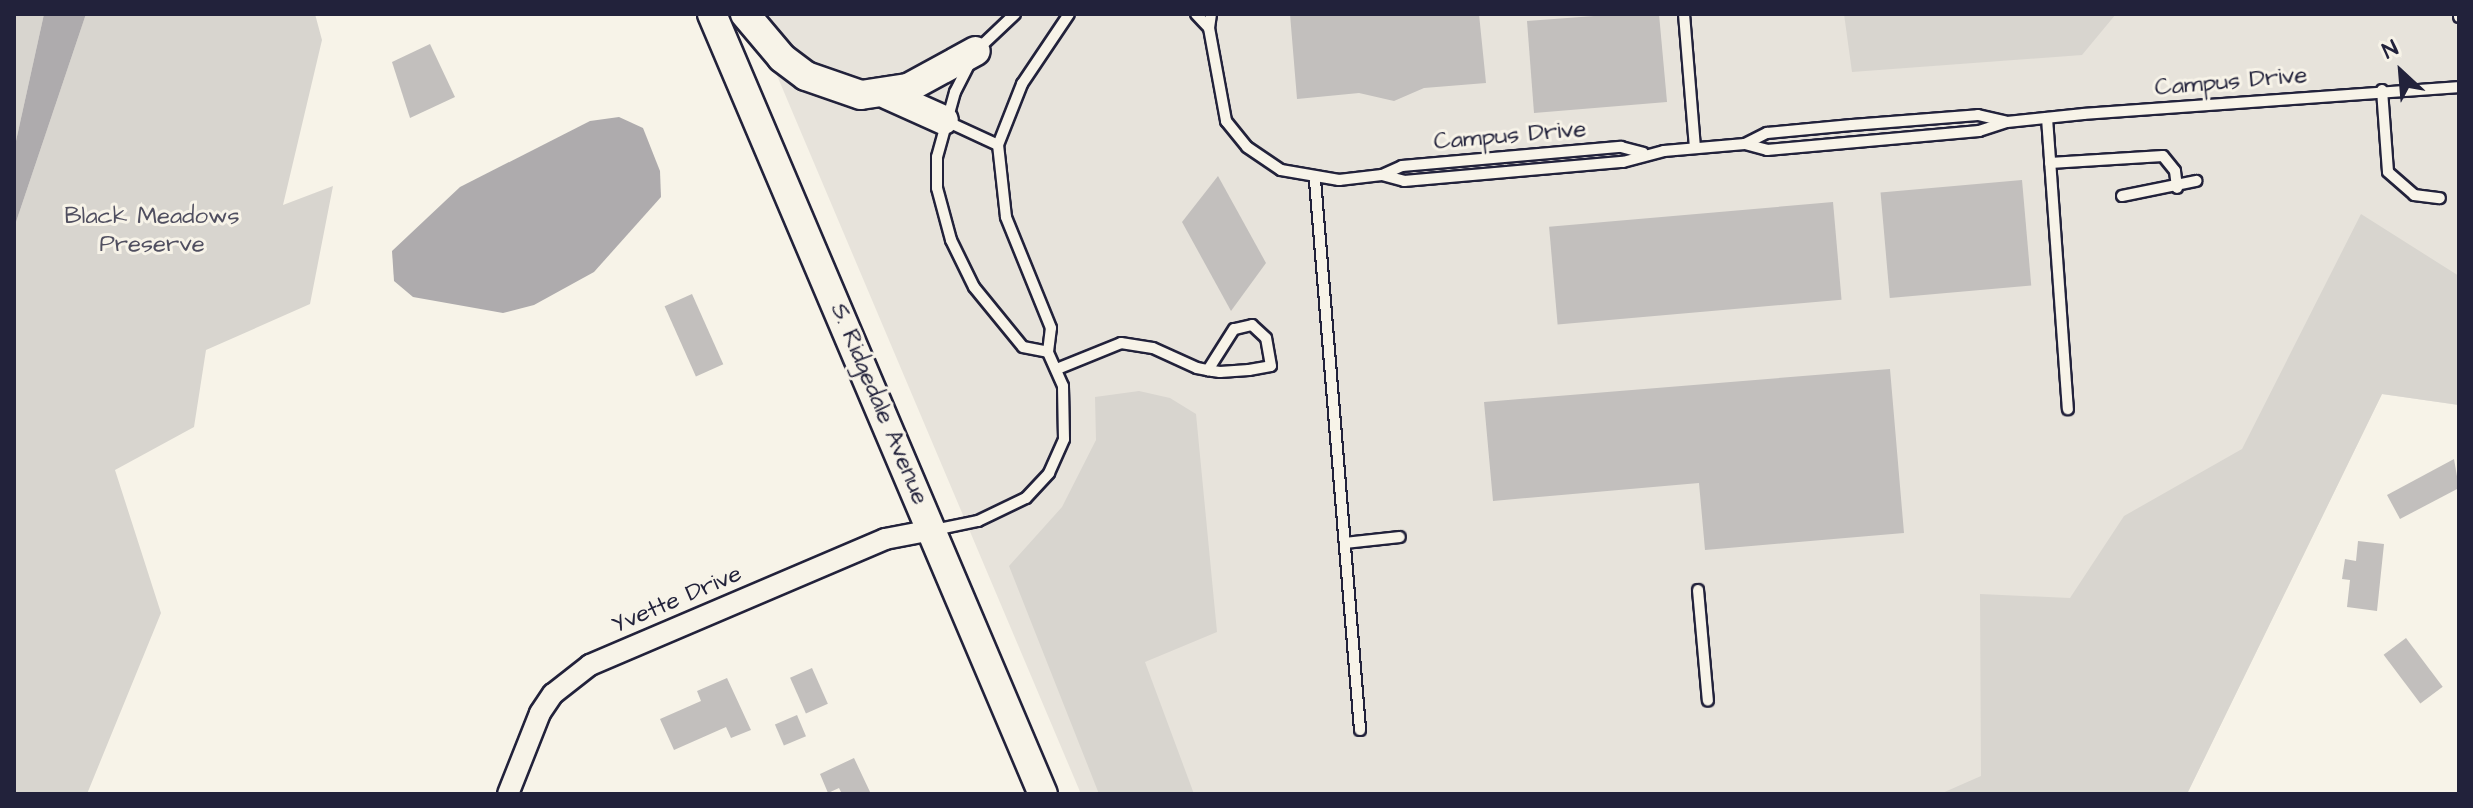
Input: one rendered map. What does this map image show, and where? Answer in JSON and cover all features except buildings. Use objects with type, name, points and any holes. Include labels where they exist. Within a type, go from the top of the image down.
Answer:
[{"type":"main road","name":"S. Ridgedale Avenue","points":[[712,14],[1043,794]]},
{"type":"main road","points":[[745,14],[782,58],[806,76],[861,95],[888,95],[927,81],[976,51]]},
{"type":"main road","points":[[888,95],[944,120]]},
{"type":"street","name":"Yvette Drive","points":[[508,794],[540,713],[562,686],[590,665],[885,539],[932,530]]},
{"type":"lane","points":[[1015,14],[976,51],[944,120],[937,188],[951,240],[974,287],[1023,347],[1048,352]]},
{"type":"lane","points":[[932,530],[1005,510],[1049,473],[1065,426],[1057,369],[1048,352],[1051,328],[1006,217],[998,145],[1022,84],[1069,14]]},
{"type":"lane","points":[[1196,14],[1209,28]]},
{"type":"lane","name":"Campus Drive","points":[[1211,14],[1209,28],[1221,106],[1235,135],[1281,170],[1315,180],[1382,175],[1404,181],[1516,172],[1623,162],[1643,153],[1695,148],[1745,144],[1767,150],[1979,131],[2007,122],[2047,118],[2382,90],[2459,87]]},
{"type":"lane","points":[[1684,14],[1695,148]]},
{"type":"lane","points":[[2382,90],[2388,172],[2414,195],[2440,198]]},
{"type":"lane","name":"Campus Drive","points":[[1745,144],[1767,133],[1978,115],[2007,122]]},
{"type":"lane","points":[[2047,118],[2068,409]]},
{"type":"lane","points":[[944,120],[998,145]]},
{"type":"lane","name":"Campus Drive","points":[[1382,175],[1402,166],[1621,147],[1643,153]]},
{"type":"lane","points":[[2050,163],[2163,156],[2175,171],[2177,188]]},
{"type":"lane","points":[[1315,180],[1360,730]]},
{"type":"lane","points":[[2122,196],[2177,188],[2196,181]]},
{"type":"lane","points":[[1057,369],[1121,343],[1153,348],[1208,370],[1271,366],[1266,338],[1261,330],[1244,325],[1226,336],[1208,370]]},
{"type":"lane","points":[[1345,543],[1400,537]]},
{"type":"lane","points":[[1698,590],[1708,701]]},
{"type":"shaded area","points":[[44,14],[86,14],[14,228],[14,150]]},
{"type":"shaded area","points":[[751,14],[2459,14],[2459,405],[2382,394],[2187,794],[1081,794]]},
{"type":"shaded area","points":[[619,117],[643,128],[660,171],[661,197],[594,272],[534,305],[503,313],[413,297],[394,281],[392,251],[460,187],[590,121]]},
{"type":"green space","points":[[14,14],[44,14],[14,150]]},
{"type":"green space","name":"Black Meadows Preserve","points":[[86,14],[315,14],[322,40],[283,205],[333,186],[310,304],[206,350],[194,427],[115,470],[161,613],[87,794],[14,794],[14,228]]},
{"type":"green space","points":[[1844,14],[2116,14],[2082,55],[1852,72]]},
{"type":"green space","points":[[2361,214],[2459,276],[2459,405],[2382,394],[2187,794],[1940,794],[1981,776],[1980,594],[2070,598],[2124,516],[2242,449]]},
{"type":"green space","points":[[1139,391],[1170,398],[1196,414],[1217,632],[1145,662],[1194,794],[1099,794],[1009,566],[1062,507],[1096,440],[1095,397]]}]
